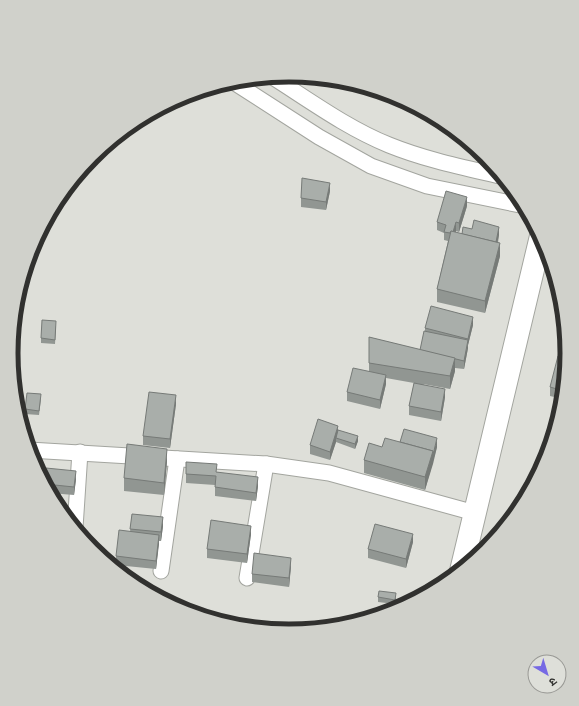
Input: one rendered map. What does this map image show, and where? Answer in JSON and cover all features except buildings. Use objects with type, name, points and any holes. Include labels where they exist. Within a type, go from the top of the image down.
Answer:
[{"type":"highway","points":[[463,561],[539,246]]},
{"type":"street","points":[[281,82],[355,128],[390,145],[429,159],[495,175]]},
{"type":"street","points":[[240,86],[319,137],[371,166],[427,186],[517,204]]},
{"type":"street","points":[[36,450],[266,464],[330,473],[475,513]]},
{"type":"street","points":[[76,520],[80,452]]},
{"type":"street","points":[[160,571],[177,459]]},
{"type":"street","points":[[247,578],[266,464]]}]
